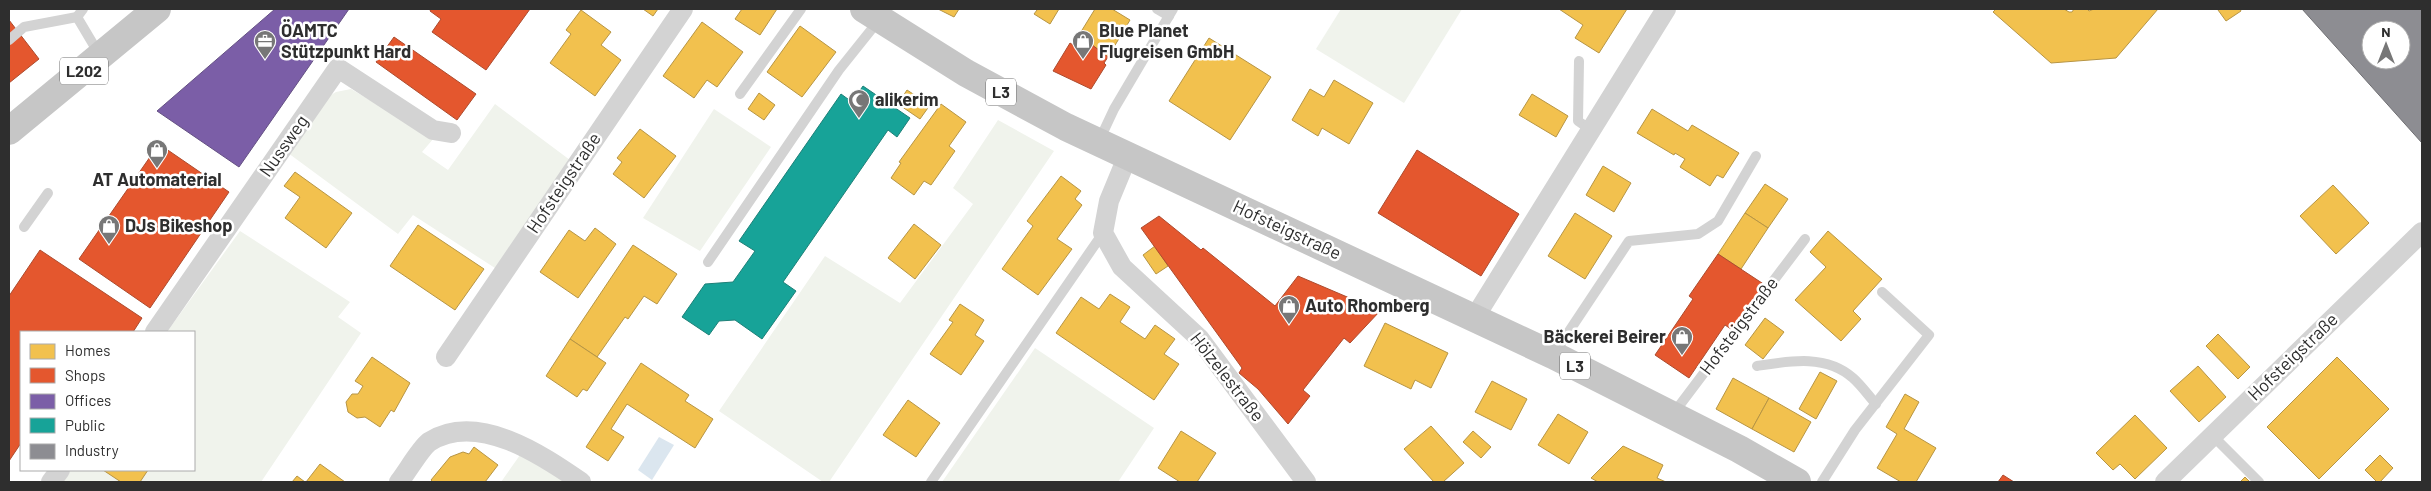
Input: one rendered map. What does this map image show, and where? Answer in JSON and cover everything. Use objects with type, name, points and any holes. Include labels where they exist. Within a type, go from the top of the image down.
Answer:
[{"type":"main road","name":"L202","points":[[9,131],[157,9]]},
{"type":"main road","name":"Hofsteigstraße","points":[[876,13],[966,73],[1098,142],[1553,355],[1673,414],[1797,482]]},
{"type":"street","name":"Hofsteigstraße","points":[[446,357],[683,9]]},
{"type":"street","points":[[1475,318],[1666,9]]},
{"type":"street","name":"Nussweg","points":[[156,331],[338,68],[433,130],[451,133]]},
{"type":"street","points":[[1103,233],[1109,201],[1128,155]]},
{"type":"street","name":"Hofsteigstraße","points":[[2165,482],[2422,232]]},
{"type":"street","name":"Hölzelestraße","points":[[1103,233],[1122,267],[1199,338],[1306,482]]},
{"type":"street","points":[[399,482],[428,443],[446,435],[478,431],[506,438],[582,482]]},
{"type":"street","points":[[51,482],[59,471]]},
{"type":"lane","points":[[740,94],[802,9]]},
{"type":"lane","points":[[1098,142],[1114,108],[1171,12],[1157,9]]},
{"type":"lane","points":[[9,40],[24,28],[80,13],[101,57]]},
{"type":"lane","name":"Hofsteigstraße","points":[[708,262],[876,13]]},
{"type":"lane","points":[[1579,61],[1578,121],[1591,130]]},
{"type":"lane","points":[[1553,355],[1629,241],[1698,234],[1718,221],[1756,156]]},
{"type":"lane","points":[[24,227],[48,192]]},
{"type":"lane","points":[[931,482],[1103,233]]},
{"type":"lane","name":"Hofsteigstraße","points":[[1673,414],[1805,238]]},
{"type":"lane","points":[[1822,482],[1855,430],[1930,335],[1882,292]]},
{"type":"lane","points":[[1757,366],[1815,360],[1838,367],[1853,378],[1876,404]]},
{"type":"lane","points":[[2212,435],[2259,482]]},
{"type":"shaded area","points":[[1341,9],[1462,9],[1404,103],[1316,49]]},
{"type":"shaded area","points":[[351,89],[434,138],[422,152],[448,170],[495,104],[570,160],[495,268],[413,215],[398,234],[288,153],[323,100],[336,92]]},
{"type":"shaded area","points":[[714,109],[771,147],[700,251],[643,218]]},
{"type":"shaded area","points":[[998,120],[1054,151],[829,482],[823,482],[719,411],[825,256],[900,303],[973,204],[953,188]]},
{"type":"shaded area","points":[[240,231],[350,302],[338,317],[361,333],[261,482],[60,482],[68,471],[195,471],[195,331],[168,331]]},
{"type":"shaded area","points":[[1035,348],[1154,428],[1118,482],[942,482]]},
{"type":"shaded area","points":[[659,437],[674,445],[652,480],[638,470]]},
{"type":"shaded area","points":[[520,455],[567,482],[501,482]]},
{"type":"building: Homes","points":[[643,9],[658,9],[653,16]]},
{"type":"building: Homes","points":[[742,9],[777,9],[760,35],[735,19]]},
{"type":"building: Homes","points":[[938,9],[959,9],[954,17]]},
{"type":"building: Homes","points":[[1035,9],[1059,9],[1050,24],[1034,14],[1037,10]]},
{"type":"building: Homes","points":[[1095,9],[1112,9],[1130,20],[1108,57],[1079,35]]},
{"type":"building: Homes","points":[[1559,9],[1627,9],[1599,53],[1575,38],[1583,25]]},
{"type":"building: Homes","points":[[1996,9],[2064,9],[2072,12],[2074,9],[2087,9],[2089,11],[2094,9],[2158,9],[2116,58],[2051,63],[1993,12]]},
{"type":"building: Homes","points":[[2219,9],[2240,9],[2241,11],[2226,21]]},
{"type":"building: Homes","points":[[581,10],[611,32],[601,45],[621,60],[595,96],[550,63],[571,34],[566,30]]},
{"type":"building: Homes","points":[[702,22],[743,52],[717,87],[707,80],[694,98],[663,76]]},
{"type":"building: Homes","points":[[800,26],[836,52],[802,97],[767,72]]},
{"type":"building: Homes","points":[[1209,38],[1271,77],[1230,140],[1169,101]]},
{"type":"building: Homes","points":[[1334,80],[1373,103],[1349,144],[1322,128],[1318,136],[1292,120],[1310,89],[1324,97]]},
{"type":"building: Homes","points":[[907,90],[930,105],[920,119],[898,104]]},
{"type":"building: Homes","points":[[759,93],[775,105],[764,120],[748,109]]},
{"type":"building: Homes","points":[[1532,94],[1568,116],[1556,137],[1519,115]]},
{"type":"building: Homes","points":[[941,104],[966,122],[949,146],[955,151],[931,185],[924,181],[914,195],[891,178],[901,163],[899,162]]},
{"type":"building: Homes","points":[[1652,109],[1688,131],[1692,125],[1739,153],[1723,178],[1717,175],[1710,186],[1680,167],[1685,159],[1675,153],[1674,155],[1637,133]]},
{"type":"building: Homes","points":[[640,129],[676,156],[644,198],[613,174],[622,162],[617,158]]},
{"type":"building: Homes","points":[[1603,166],[1631,183],[1614,212],[1586,195]]},
{"type":"building: Homes","points":[[295,172],[352,213],[326,248],[285,218],[300,197],[284,186]]},
{"type":"building: Homes","points":[[1061,176],[1081,191],[1075,199],[1082,205],[1057,239],[1072,249],[1038,295],[1002,269],[1033,226],[1027,221]]},
{"type":"building: Homes","points":[[1765,184],[1788,199],[1768,228],[1745,213]]},
{"type":"building: Homes","points":[[2333,185],[2369,223],[2336,254],[2300,216]]},
{"type":"building: Homes","points":[[1575,213],[1612,236],[1585,279],[1548,256]]},
{"type":"building: Homes","points":[[1745,213],[1768,228],[1741,269],[1718,254]]},
{"type":"building: Homes","points":[[914,224],[941,245],[915,279],[888,258]]},
{"type":"building: Homes","points":[[418,225],[484,269],[455,310],[390,266]]},
{"type":"building: Homes","points":[[595,228],[616,244],[578,298],[540,272],[569,230],[585,241]]},
{"type":"building: Homes","points":[[1828,231],[1882,279],[1853,311],[1861,319],[1841,341],[1795,300],[1826,267],[1810,252]]},
{"type":"building: Homes","points":[[633,245],[677,274],[657,304],[644,296],[628,319],[625,317],[597,357],[570,339]]},
{"type":"building: Homes","points":[[1155,246],[1168,266],[1156,274],[1143,255]]},
{"type":"building: Homes","points":[[1110,294],[1130,307],[1120,322],[1145,339],[1155,325],[1175,339],[1164,354],[1179,364],[1154,400],[1056,333],[1081,297],[1099,309]]},
{"type":"building: Homes","points":[[960,304],[984,320],[975,335],[984,341],[961,375],[930,354],[953,322],[949,320]]},
{"type":"building: Homes","points":[[1765,318],[1784,332],[1763,359],[1745,345]]},
{"type":"building: Homes","points":[[1385,323],[1448,353],[1431,388],[1415,380],[1411,389],[1364,366]]},
{"type":"building: Homes","points":[[2218,334],[2250,367],[2238,379],[2206,346]]},
{"type":"building: Homes","points":[[570,339],[606,363],[587,391],[583,389],[577,397],[546,376]]},
{"type":"building: Homes","points":[[372,357],[410,383],[394,412],[391,410],[380,427],[365,417],[357,418],[348,412],[346,402],[352,394],[358,394],[363,386],[355,381]]},
{"type":"building: Homes","points":[[2337,357],[2389,409],[2319,479],[2267,427]]},
{"type":"building: Homes","points":[[641,363],[689,395],[685,401],[713,419],[695,448],[627,404],[611,429],[624,437],[608,461],[586,447]]},
{"type":"building: Homes","points":[[2198,366],[2226,397],[2199,422],[2170,391]]},
{"type":"building: Homes","points":[[1820,372],[1837,381],[1816,419],[1799,409]]},
{"type":"building: Homes","points":[[1733,378],[1769,398],[1752,429],[1716,409]]},
{"type":"building: Homes","points":[[1492,381],[1527,399],[1511,430],[1475,412]]},
{"type":"building: Homes","points":[[1905,394],[1919,402],[1904,429],[1936,448],[1916,482],[1901,482],[1877,468],[1897,434],[1886,427]]},
{"type":"building: Homes","points":[[1769,398],[1811,422],[1794,452],[1752,429]]},
{"type":"building: Homes","points":[[908,400],[940,423],[916,457],[883,435]]},
{"type":"building: Homes","points":[[1558,414],[1588,432],[1569,464],[1538,445]]},
{"type":"building: Homes","points":[[2135,415],[2167,448],[2135,479],[2120,464],[2113,470],[2096,453]]},
{"type":"building: Homes","points":[[1431,426],[1464,463],[1443,482],[1434,482],[1404,449]]},
{"type":"building: Homes","points":[[1181,431],[1216,453],[1197,482],[1180,482],[1158,468]]},
{"type":"building: Homes","points":[[1473,431],[1491,447],[1481,458],[1463,442]]},
{"type":"building: Homes","points":[[1623,446],[1663,465],[1657,478],[1666,482],[1598,482],[1591,478]]},
{"type":"building: Homes","points":[[474,447],[498,465],[485,482],[433,482],[431,480],[450,457],[463,452],[469,454]]},
{"type":"building: Homes","points":[[2380,455],[2393,468],[2380,482],[2377,482],[2365,470]]},
{"type":"building: Homes","points":[[320,464],[345,482],[306,482]]},
{"type":"building: Homes","points":[[104,471],[147,471],[140,482],[121,482]]},
{"type":"building: Homes","points":[[297,476],[305,482],[292,482]]},
{"type":"building: Homes","points":[[2245,477],[2250,482],[2240,482]]},
{"type":"building: Shops","points":[[431,9],[530,9],[486,70],[432,32],[441,19],[430,11]]},
{"type":"building: Shops","points":[[9,20],[39,59],[9,83]]},
{"type":"building: Shops","name":"Blue Planet Flugreisen GmbH","points":[[1079,35],[1108,57],[1104,63],[1106,65],[1091,89],[1053,71],[1070,43],[1073,45]]},
{"type":"building: Shops","points":[[394,37],[476,94],[457,120],[376,62]]},
{"type":"building: Shops","points":[[159,144],[229,192],[150,308],[79,259]]},
{"type":"building: Shops","name":"Auto Rhomberg","points":[[1417,150],[1519,214],[1481,276],[1378,213]]},
{"type":"building: Shops","name":"Auto Rhomberg","points":[[1159,216],[1201,250],[1203,248],[1275,306],[1298,276],[1380,311],[1350,343],[1344,338],[1303,390],[1310,396],[1288,424],[1258,389],[1239,373],[1242,368],[1141,228]]},
{"type":"building: Shops","points":[[40,250],[142,318],[134,331],[20,331],[20,444],[9,461],[9,296]]},
{"type":"building: Shops","points":[[1718,254],[1765,285],[1734,331],[1725,325],[1689,378],[1655,355],[1693,299],[1689,296]]},
{"type":"building: Shops","points":[[2003,475],[2014,482],[1998,482]]},
{"type":"building: Offices","name":"ÖAMTC Stützpunkt Hard","points":[[275,9],[349,9],[239,167],[157,111]]},
{"type":"building: Public","points":[[863,86],[910,118],[897,137],[888,130],[783,282],[796,291],[762,339],[735,320],[719,321],[709,335],[682,317],[705,284],[733,282],[755,251],[739,241],[841,94],[852,102]]},
{"type":"building: Industry","points":[[2302,9],[2422,9],[2422,143]]},
{"type":"place","name":"ÖAMTC Stützpunkt Hard","points":[[265,60]]},
{"type":"place","name":"Blue Planet Flugreisen GmbH","points":[[1083,60]]},
{"type":"place","name":"alikerim","points":[[859,119]]},
{"type":"place","name":"AT Automaterial","points":[[157,169]]},
{"type":"place","name":"DJs Bikeshop","points":[[109,245]]},
{"type":"place","name":"Auto Rhomberg","points":[[1289,325]]},
{"type":"place","name":"Bäckerei Beirer","points":[[1682,356]]}]
